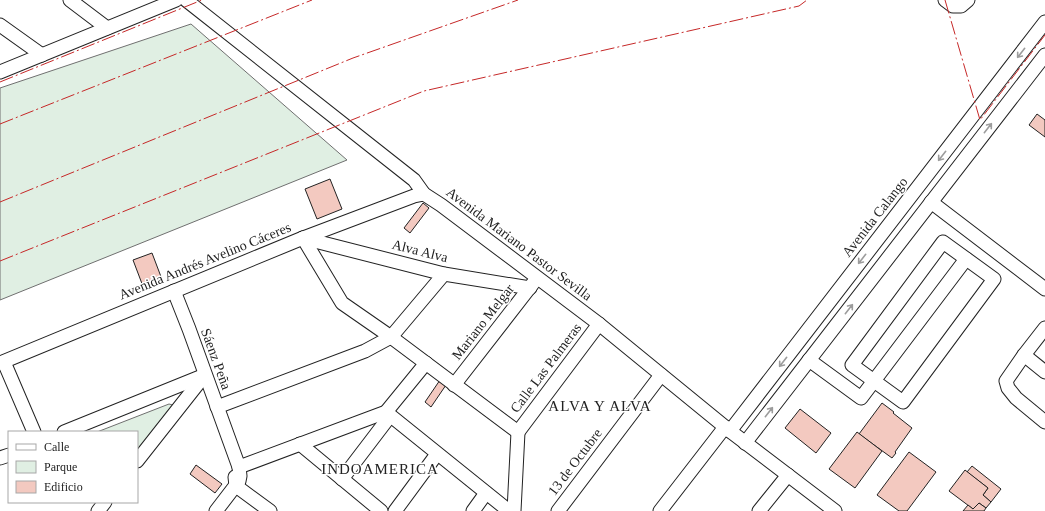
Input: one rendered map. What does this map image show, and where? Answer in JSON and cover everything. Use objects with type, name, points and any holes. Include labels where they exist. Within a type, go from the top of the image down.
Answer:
[{"type":"street","points":[[70,0],[106,28]]},
{"type":"street","points":[[0,72],[176,0]]},
{"type":"street","name":"Avenida Mariano Pastor Sevilla","points":[[186,0],[414,180],[424,194],[440,204],[533,283],[599,324],[727,429],[835,511]]},
{"type":"street","points":[[945,0],[953,6],[961,6],[968,0]]},
{"type":"street","name":"Avenida Calango","points":[[660,511],[727,429],[1045,22]]},
{"type":"street","points":[[0,25],[42,55]]},
{"type":"street","points":[[745,443],[1045,55]]},
{"type":"street","name":"Avenida Andrés Avelino Cáceres","points":[[2,362],[303,238],[414,196],[424,194]]},
{"type":"street","points":[[931,202],[1045,289]]},
{"type":"street","points":[[303,238],[342,303],[391,337],[518,432],[514,511]]},
{"type":"street","name":"Alva Alva","points":[[303,238],[444,274],[533,283]]},
{"type":"street","points":[[943,242],[994,279],[903,402],[874,381],[852,365],[943,242]]},
{"type":"street","points":[[809,360],[861,398],[966,259]]},
{"type":"street","points":[[217,407],[365,351],[391,337],[444,274]]},
{"type":"street","name":"Mariano Melgar","points":[[454,385],[533,283]]},
{"type":"street","name":"Sáenz Peña","points":[[174,291],[239,467],[240,476],[236,486]]},
{"type":"street","name":"Calle Las Palmeras","points":[[518,432],[599,324]]},
{"type":"street","points":[[1045,328],[1006,381],[1008,388],[1016,398],[1045,422]]},
{"type":"street","points":[[1024,355],[1045,372]]},
{"type":"street","points":[[2,362],[34,431]]},
{"type":"street","points":[[342,479],[426,363]]},
{"type":"street","points":[[66,431],[205,375]]},
{"type":"street","points":[[138,460],[205,375]]},
{"type":"street","name":"13 de Octubre","points":[[558,511],[661,375]]},
{"type":"street","points":[[239,467],[300,444],[388,414]]},
{"type":"street","points":[[388,414],[509,511]]},
{"type":"street","name":"Sáenz Peña","points":[[228,438],[236,486]]},
{"type":"street","points":[[300,444],[381,511]]},
{"type":"street","points":[[395,511],[437,454]]},
{"type":"street","points":[[759,511],[788,475]]},
{"type":"street","points":[[216,511],[236,486],[270,511]]},
{"type":"street","points":[[473,511],[486,493]]},
{"type":"street","points":[[98,511],[104,503]]},
{"type":"green space","points":[[191,24],[347,160],[0,300],[0,88]]},
{"type":"green space","points":[[169,404],[173,405],[138,452],[138,431],[100,431]]},
{"type":"building","points":[[1037,114],[1045,120],[1045,137],[1029,125]]},
{"type":"building","points":[[330,179],[342,209],[317,219],[305,189]]},
{"type":"building","points":[[423,203],[429,208],[410,233],[404,228]]},
{"type":"building","points":[[152,253],[163,282],[144,289],[133,260]]},
{"type":"building","points":[[440,380],[446,385],[431,407],[425,402]]},
{"type":"building","points":[[882,403],[912,428],[892,458],[859,434]]},
{"type":"building","points":[[800,409],[831,433],[816,453],[785,428]]},
{"type":"building","points":[[857,432],[882,451],[855,488],[829,469]]},
{"type":"building","points":[[909,452],[936,472],[907,511],[899,511],[877,495]]},
{"type":"building","points":[[196,465],[222,484],[215,493],[190,474]]},
{"type":"building","points":[[972,466],[1001,489],[991,502],[983,495],[988,488],[967,472]]},
{"type":"building","points":[[965,470],[988,488],[983,495],[991,502],[986,508],[979,503],[973,509],[949,491]]},
{"type":"building","points":[[979,503],[986,508],[984,511],[963,511],[968,505],[973,509]]},
{"type":"power","points":[[0,82],[202,0]]},
{"type":"power","points":[[0,124],[312,0]]},
{"type":"power","points":[[0,202],[353,58],[518,0]]},
{"type":"power","points":[[0,261],[424,91],[799,6],[807,0]]},
{"type":"power","points":[[945,0],[980,120],[1045,35]]},
{"type":"district","name":"ALVA Y ALVA","points":[[600,406]]},
{"type":"district","name":"INDOAMERICA","points":[[380,469]]}]
